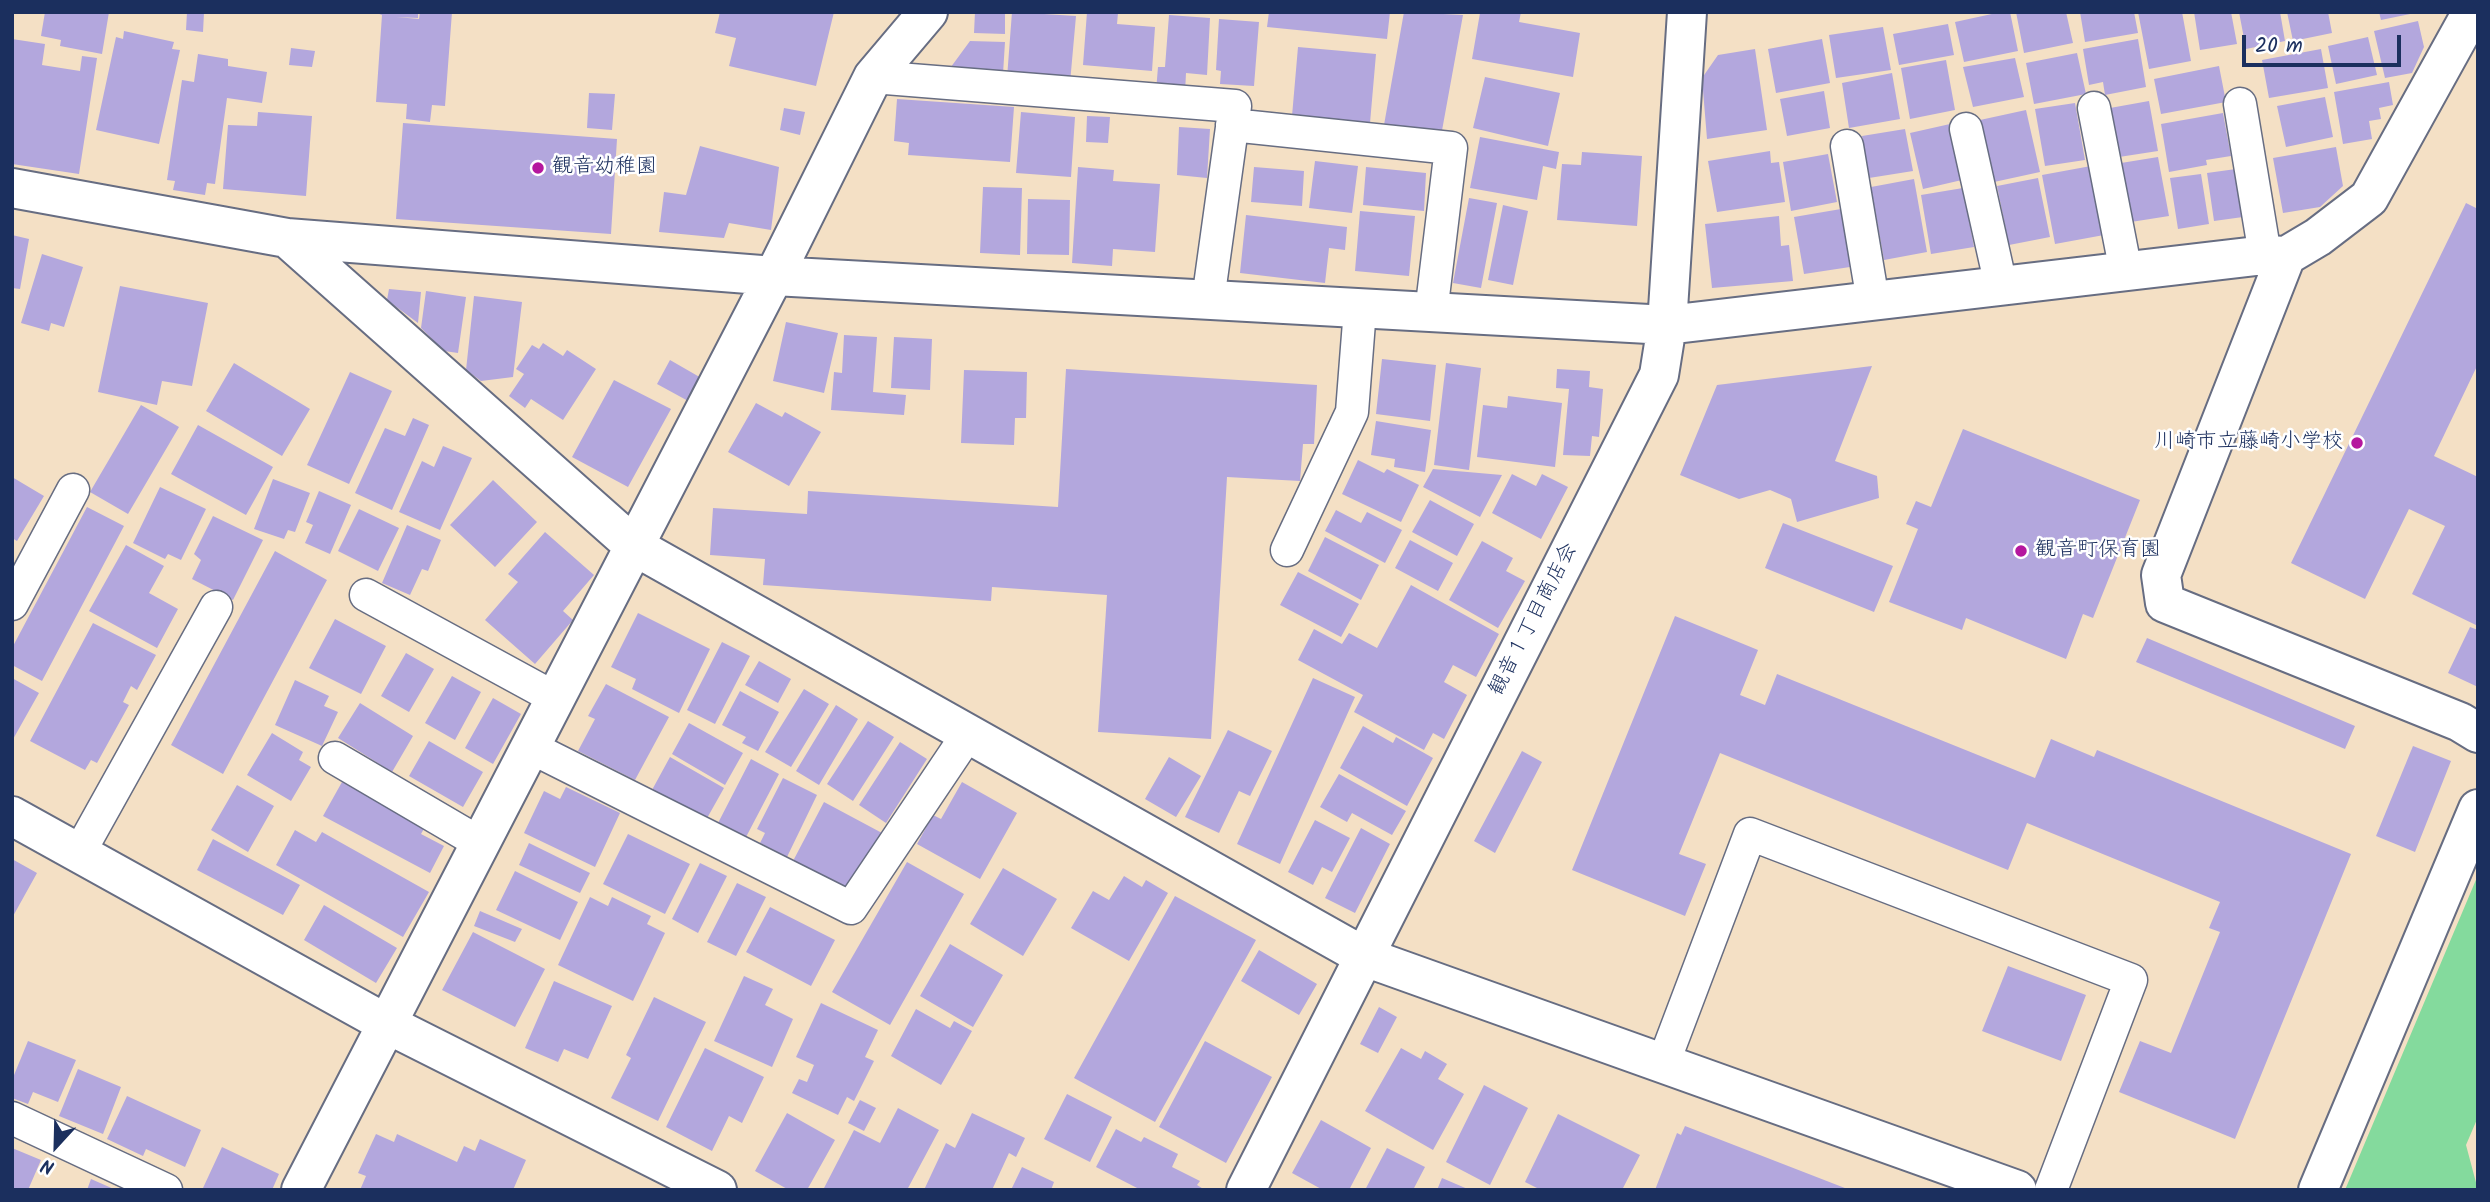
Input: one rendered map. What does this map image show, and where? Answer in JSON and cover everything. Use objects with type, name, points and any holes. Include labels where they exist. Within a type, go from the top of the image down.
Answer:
[{"type":"street","points":[[300,1190],[774,276],[873,77],[928,12]]},
{"type":"street","name":"観音１丁目商店会","points":[[1246,1190],[1659,375],[1667,325],[1687,12]]},
{"type":"street","points":[[12,188],[287,238],[774,276],[1667,325],[2275,256],[2318,237],[2369,198],[2472,12]]},
{"type":"street","points":[[287,238],[634,546],[1365,957],[2017,1190]]},
{"type":"street","points":[[2275,256],[2161,575],[2165,603],[2460,722],[2478,733]]},
{"type":"street","points":[[2318,1190],[2478,808]]},
{"type":"street","points":[[12,816],[387,1024],[717,1190]]},
{"type":"lane","points":[[873,77],[1235,106],[1208,300]]},
{"type":"lane","points":[[2240,104],[2275,256]]},
{"type":"lane","points":[[2094,108],[2126,272]]},
{"type":"lane","points":[[1232,125],[1451,148],[1431,313]]},
{"type":"lane","points":[[1966,129],[2001,286]]},
{"type":"lane","points":[[1847,145],[1873,301]]},
{"type":"lane","points":[[1287,550],[1352,412],[1360,309]]},
{"type":"lane","points":[[12,604],[73,490]]},
{"type":"lane","points":[[366,596],[555,698]]},
{"type":"lane","points":[[79,853],[216,607]]},
{"type":"lane","points":[[530,747],[851,908],[968,734]]},
{"type":"lane","points":[[335,758],[480,842]]},
{"type":"lane","points":[[1663,1063],[1750,834],[2131,980],[2051,1190]]},
{"type":"lane","points":[[12,1118],[166,1190]]},
{"type":"green space","points":[[2478,875],[2478,1117],[2466,1145],[2478,1190],[2345,1190]]},
{"type":"building","points":[[45,12],[109,12],[102,54],[60,46],[61,40],[41,36]]},
{"type":"building","points":[[187,12],[204,13],[203,32],[186,30]]},
{"type":"building","points":[[374,12],[418,12],[418,18],[396,17],[419,19],[420,12],[452,12],[445,106],[432,105],[430,122],[406,119],[407,104],[376,102],[382,15]]},
{"type":"building","points":[[720,12],[834,12],[816,86],[729,66],[736,38],[715,33]]},
{"type":"building","points":[[975,12],[1005,12],[1005,34],[974,33]]},
{"type":"building","points":[[1012,12],[1076,16],[1070,83],[1007,78]]},
{"type":"building","points":[[1087,12],[1118,13],[1117,24],[1155,27],[1152,71],[1083,65]]},
{"type":"building","points":[[1269,12],[1390,12],[1387,39],[1267,27]]},
{"type":"building","points":[[1404,12],[1463,15],[1441,136],[1384,125]]},
{"type":"building","points":[[1521,12],[1519,22],[1580,33],[1573,77],[1472,59],[1480,13]]},
{"type":"building","points":[[2010,12],[2018,51],[1964,62],[1955,22]]},
{"type":"building","points":[[2016,12],[2066,12],[2073,43],[2024,53]]},
{"type":"building","points":[[2080,12],[2134,12],[2138,33],[2085,42]]},
{"type":"building","points":[[2138,12],[2182,12],[2191,61],[2149,69]]},
{"type":"building","points":[[2194,12],[2231,12],[2237,44],[2200,50]]},
{"type":"building","points":[[2239,12],[2280,12],[2285,41],[2246,49]]},
{"type":"building","points":[[2287,12],[2328,12],[2332,33],[2293,41]]},
{"type":"building","points":[[2379,12],[2415,12],[2415,13],[2381,20]]},
{"type":"building","points":[[1169,15],[1210,18],[1207,75],[1186,73],[1185,93],[1156,91],[1158,67],[1165,67]]},
{"type":"building","points":[[1219,19],[1259,22],[1254,86],[1220,84],[1221,71],[1216,70]]},
{"type":"building","points":[[2418,21],[2424,47],[2412,73],[2385,78],[2374,31]]},
{"type":"building","points":[[1948,24],[1954,55],[1899,65],[1893,34]]},
{"type":"building","points":[[1883,27],[1891,70],[1836,78],[1829,35]]},
{"type":"building","points":[[124,31],[174,42],[172,49],[180,50],[159,144],[96,130],[116,37],[123,39]]},
{"type":"building","points":[[2368,37],[2377,75],[2336,84],[2328,46]]},
{"type":"building","points":[[12,39],[45,44],[42,65],[80,71],[82,56],[97,58],[79,174],[12,164]]},
{"type":"building","points":[[1822,39],[1830,83],[1776,93],[1768,49]]},
{"type":"building","points":[[2138,39],[2146,87],[2105,95],[2103,82],[2089,85],[2083,49]]},
{"type":"building","points":[[970,41],[1005,42],[1003,74],[948,71]]},
{"type":"building","points":[[1298,47],[1376,54],[1370,123],[1292,116]]},
{"type":"building","points":[[291,48],[315,51],[312,67],[289,65]]},
{"type":"building","points":[[1755,49],[1767,130],[1707,139],[1702,78],[1718,55]]},
{"type":"building","points":[[2321,49],[2328,88],[2269,98],[2262,60]]},
{"type":"building","points":[[2077,53],[2086,94],[2034,104],[2026,63]]},
{"type":"building","points":[[198,54],[228,59],[228,66],[267,72],[262,103],[227,98],[215,184],[207,183],[205,195],[173,190],[175,181],[167,180],[182,80],[194,82]]},
{"type":"building","points":[[2015,58],[2024,97],[1973,107],[1963,67]]},
{"type":"building","points":[[1946,60],[1955,110],[1910,119],[1901,68]]},
{"type":"building","points":[[2219,66],[2226,102],[2161,114],[2154,79]]},
{"type":"building","points":[[1892,73],[1900,119],[1849,128],[1842,83]]},
{"type":"building","points":[[1485,77],[1560,93],[1548,146],[1473,128]]},
{"type":"building","points":[[2389,82],[2393,105],[2379,108],[2381,119],[2369,121],[2372,139],[2343,144],[2334,92]]},
{"type":"building","points":[[1824,91],[1830,128],[1787,136],[1780,99]]},
{"type":"building","points":[[589,93],[615,94],[612,130],[587,128]]},
{"type":"building","points":[[2325,97],[2333,137],[2286,147],[2277,106]]},
{"type":"building","points":[[897,99],[1014,107],[1010,162],[908,155],[909,143],[894,141]]},
{"type":"building","points":[[2149,101],[2158,151],[2119,157],[2110,108]]},
{"type":"building","points":[[2075,103],[2085,160],[2045,166],[2035,109]]},
{"type":"building","points":[[784,108],[805,112],[800,135],[780,130]]},
{"type":"building","points":[[2026,110],[2040,172],[1994,182],[1980,120]]},
{"type":"building","points":[[258,112],[312,116],[306,196],[223,189],[228,125],[257,126]]},
{"type":"building","points":[[1021,112],[1075,117],[1071,177],[1016,173]]},
{"type":"building","points":[[2223,113],[2231,156],[2206,160],[2207,165],[2169,172],[2161,124]]},
{"type":"building","points":[[1087,116],[1110,117],[1108,143],[1086,142]]},
{"type":"building","points":[[403,123],[617,139],[611,234],[396,219]]},
{"type":"building","points":[[1950,124],[1962,180],[1923,189],[1910,133]]},
{"type":"building","points":[[1179,127],[1210,129],[1207,178],[1177,175]]},
{"type":"building","points":[[1905,129],[1913,171],[1869,178],[1862,136]]},
{"type":"building","points":[[1480,137],[1559,152],[1556,169],[1543,166],[1537,200],[1470,188]]},
{"type":"building","points":[[700,146],[779,167],[771,230],[729,223],[724,238],[659,232],[664,192],[686,195]]},
{"type":"building","points":[[2336,147],[2343,186],[2320,207],[2283,213],[2273,158]]},
{"type":"building","points":[[1770,151],[1771,163],[1779,162],[1785,202],[1717,212],[1708,161]]},
{"type":"building","points":[[1582,152],[1642,156],[1637,226],[1557,220],[1562,164],[1581,165]]},
{"type":"building","points":[[1828,154],[1837,202],[1791,211],[1783,162]]},
{"type":"building","points":[[2158,157],[2169,216],[2131,222],[2121,163]]},
{"type":"building","points":[[1315,161],[1358,166],[1352,213],[1309,208]]},
{"type":"building","points":[[2091,166],[2104,235],[2055,244],[2042,175]]},
{"type":"building","points":[[1078,167],[1114,170],[1113,181],[1160,184],[1155,252],[1113,249],[1112,266],[1072,263]]},
{"type":"building","points":[[1254,167],[1304,171],[1302,206],[1251,202]]},
{"type":"building","points":[[1366,167],[1426,173],[1424,211],[1363,205]]},
{"type":"building","points":[[2236,169],[2243,217],[2214,221],[2207,173]]},
{"type":"building","points":[[2201,174],[2209,224],[2178,229],[2170,178]]},
{"type":"building","points":[[2038,178],[2050,237],[2009,245],[1997,186]]},
{"type":"building","points":[[1914,179],[1927,252],[1884,260],[1871,187]]},
{"type":"building","points":[[983,187],[1022,188],[1020,255],[980,253]]},
{"type":"building","points":[[1963,188],[1974,247],[1931,254],[1921,195]]},
{"type":"building","points":[[1469,198],[1497,203],[1481,288],[1453,283]]},
{"type":"building","points":[[1028,199],[1070,200],[1069,255],[1027,254]]},
{"type":"building","points":[[2466,203],[2478,209],[2478,364],[2434,456],[2478,477],[2478,626],[2412,594],[2445,526],[2409,509],[2365,599],[2291,563]]},
{"type":"building","points":[[1503,205],[1528,211],[1513,285],[1488,280]]},
{"type":"building","points":[[1841,209],[1850,267],[1804,274],[1794,217]]},
{"type":"building","points":[[1360,211],[1415,216],[1409,276],[1355,271]]},
{"type":"building","points":[[1246,215],[1347,227],[1345,250],[1329,248],[1325,283],[1240,273]]},
{"type":"building","points":[[1779,216],[1781,246],[1789,245],[1793,281],[1712,288],[1705,224]]},
{"type":"building","points":[[12,235],[29,239],[20,289],[12,288]]},
{"type":"building","points":[[42,254],[83,267],[64,327],[51,323],[49,331],[21,323]]},
{"type":"building","points":[[120,286],[208,303],[192,386],[162,381],[157,405],[98,392]]},
{"type":"building","points":[[389,289],[421,292],[418,323],[387,300]]},
{"type":"building","points":[[426,291],[466,297],[458,353],[444,351],[421,328]]},
{"type":"building","points":[[474,296],[522,302],[513,377],[481,381],[466,370]]},
{"type":"building","points":[[786,322],[838,333],[824,393],[773,381]]},
{"type":"building","points":[[844,335],[877,337],[873,392],[906,395],[904,415],[831,410],[834,372],[842,373]]},
{"type":"building","points":[[894,337],[932,339],[930,390],[891,388]]},
{"type":"building","points":[[543,343],[563,356],[567,350],[596,369],[563,420],[531,399],[525,408],[509,396],[524,374],[516,369],[532,345],[539,349]]},
{"type":"building","points":[[1382,359],[1436,365],[1430,421],[1376,414]]},
{"type":"building","points":[[670,360],[703,379],[690,402],[657,384]]},
{"type":"building","points":[[234,363],[310,409],[282,456],[206,411]]},
{"type":"building","points":[[1446,363],[1481,368],[1469,470],[1434,465]]},
{"type":"building","points":[[1872,366],[1835,461],[1877,476],[1879,498],[1797,522],[1791,499],[1770,490],[1739,499],[1680,475],[1717,385]]},
{"type":"building","points":[[1066,369],[1317,385],[1314,444],[1303,444],[1300,481],[1227,477],[1211,739],[1098,732],[1107,595],[992,587],[991,601],[763,585],[765,559],[710,555],[713,508],[807,514],[808,491],[1058,507]]},
{"type":"building","points":[[1557,369],[1590,371],[1589,387],[1603,389],[1599,437],[1592,436],[1590,456],[1563,455],[1569,389],[1556,388]]},
{"type":"building","points":[[964,370],[1027,372],[1026,418],[1015,418],[1014,445],[961,443]]},
{"type":"building","points":[[350,372],[392,391],[349,484],[307,465]]},
{"type":"building","points":[[614,380],[671,409],[628,487],[572,457]]},
{"type":"building","points":[[1508,396],[1562,403],[1555,467],[1477,457],[1483,405],[1507,408]]},
{"type":"building","points":[[756,403],[782,417],[785,412],[821,432],[789,486],[728,452]]},
{"type":"building","points":[[141,405],[179,427],[128,514],[90,492]]},
{"type":"building","points":[[413,418],[429,425],[392,510],[355,493],[385,428],[405,436]]},
{"type":"building","points":[[1376,421],[1431,430],[1425,472],[1394,467],[1395,459],[1371,455]]},
{"type":"building","points":[[198,425],[273,467],[246,515],[171,474]]},
{"type":"building","points":[[1963,429],[2140,500],[2093,618],[2083,614],[2066,659],[1966,618],[1962,630],[1889,602],[1918,529],[1906,524],[1916,501],[1931,507]]},
{"type":"building","points":[[443,446],[472,458],[440,530],[399,512],[422,461],[434,467]]},
{"type":"building","points":[[1358,460],[1384,473],[1387,469],[1419,485],[1401,522],[1342,494]]},
{"type":"building","points":[[1433,469],[1502,475],[1480,517],[1423,487]]},
{"type":"building","points":[[1512,474],[1536,486],[1542,474],[1568,487],[1541,539],[1492,513]]},
{"type":"building","points":[[12,477],[44,496],[17,541],[12,538]]},
{"type":"building","points":[[273,479],[310,493],[295,532],[288,530],[284,539],[254,529]]},
{"type":"building","points":[[493,480],[537,522],[495,567],[450,525]]},
{"type":"building","points":[[160,487],[206,509],[181,560],[168,554],[165,559],[133,543]]},
{"type":"building","points":[[319,491],[351,505],[330,554],[305,543],[313,525],[306,522]]},
{"type":"building","points":[[1430,500],[1474,524],[1457,556],[1412,532]]},
{"type":"building","points":[[87,507],[124,526],[42,681],[12,665],[12,648]]},
{"type":"building","points":[[359,509],[399,528],[378,571],[338,551]]},
{"type":"building","points":[[1336,510],[1361,523],[1367,512],[1402,530],[1385,563],[1325,531]]},
{"type":"building","points":[[213,516],[263,540],[233,600],[192,579],[201,560],[194,554]]},
{"type":"building","points":[[1783,523],[1893,566],[1874,612],[1765,568]]},
{"type":"building","points":[[407,525],[441,540],[428,571],[422,569],[410,595],[382,583]]},
{"type":"building","points":[[545,532],[594,575],[563,611],[573,620],[535,664],[485,620],[518,582],[508,574]]},
{"type":"building","points":[[1325,537],[1379,565],[1361,600],[1308,571]]},
{"type":"building","points":[[1410,540],[1453,563],[1438,591],[1395,568]]},
{"type":"building","points":[[1482,541],[1513,558],[1506,571],[1525,581],[1498,628],[1449,600]]},
{"type":"building","points":[[126,545],[164,566],[149,593],[178,609],[157,648],[89,611]]},
{"type":"building","points":[[275,551],[327,580],[223,774],[171,745]]},
{"type":"building","points":[[1298,572],[1359,604],[1341,637],[1280,605]]},
{"type":"building","points":[[1411,585],[1499,634],[1476,677],[1453,665],[1444,682],[1467,695],[1444,739],[1433,733],[1424,750],[1354,712],[1363,695],[1298,660],[1314,629],[1342,644],[1349,633],[1377,648]]},
{"type":"building","points":[[638,613],[710,649],[679,713],[632,689],[636,679],[611,667]]},
{"type":"building","points":[[1675,616],[1758,650],[1740,695],[1765,705],[1777,674],[2035,778],[2051,739],[2094,757],[2097,750],[2351,854],[2235,1139],[2119,1092],[2140,1041],[2171,1053],[2220,932],[2209,928],[2220,902],[2027,823],[2008,870],[1720,753],[1679,854],[1706,864],[1685,916],[1572,870]]},
{"type":"building","points":[[335,619],[386,646],[361,694],[309,668]]},
{"type":"building","points":[[93,623],[156,655],[137,690],[131,686],[123,702],[129,705],[97,763],[91,760],[85,770],[30,741]]},
{"type":"building","points":[[2470,627],[2478,630],[2478,687],[2448,673]]},
{"type":"building","points":[[2147,638],[2355,726],[2345,749],[2136,662]]},
{"type":"building","points":[[722,642],[750,656],[715,724],[687,710]]},
{"type":"building","points":[[406,653],[434,669],[409,712],[381,696]]},
{"type":"building","points":[[759,661],[791,679],[778,703],[745,685]]},
{"type":"building","points":[[452,676],[481,692],[455,740],[425,723]]},
{"type":"building","points":[[12,678],[39,693],[12,741]]},
{"type":"building","points":[[1313,678],[1355,697],[1280,864],[1237,844]]},
{"type":"building","points":[[295,680],[329,696],[324,706],[338,712],[322,746],[275,725]]},
{"type":"building","points":[[606,684],[669,717],[635,780],[578,751],[595,719],[588,716]]},
{"type":"building","points":[[804,689],[829,704],[791,767],[765,752]]},
{"type":"building","points":[[740,691],[779,712],[758,751],[742,743],[746,737],[722,725]]},
{"type":"building","points":[[493,698],[521,714],[493,764],[465,748]]},
{"type":"building","points":[[360,703],[413,736],[392,772],[338,738]]},
{"type":"building","points":[[836,705],[858,719],[819,785],[796,771]]},
{"type":"building","points":[[868,721],[894,737],[853,801],[827,784]]},
{"type":"building","points":[[689,723],[743,753],[725,785],[672,754]]},
{"type":"building","points":[[1363,726],[1393,743],[1396,737],[1433,758],[1407,806],[1340,768]]},
{"type":"building","points":[[1228,730],[1272,751],[1250,796],[1239,791],[1219,833],[1185,817]]},
{"type":"building","points":[[272,733],[303,752],[299,760],[311,767],[291,801],[247,775]]},
{"type":"building","points":[[429,741],[483,772],[463,807],[409,776]]},
{"type":"building","points":[[900,742],[927,759],[886,823],[859,805]]},
{"type":"building","points":[[2413,746],[2451,761],[2415,852],[2376,836]]},
{"type":"building","points":[[1522,751],[1542,762],[1495,853],[1474,841]]},
{"type":"building","points":[[670,757],[724,788],[706,820],[652,790]]},
{"type":"building","points":[[1169,757],[1201,776],[1176,817],[1145,799]]},
{"type":"building","points":[[751,759],[779,774],[745,839],[717,825]]},
{"type":"building","points":[[1339,774],[1406,811],[1392,835],[1352,813],[1347,822],[1320,807]]},
{"type":"building","points":[[783,778],[817,795],[787,857],[760,843],[765,833],[757,829]]},
{"type":"building","points":[[342,782],[426,825],[421,834],[444,846],[430,873],[323,816]]},
{"type":"building","points":[[962,782],[1017,813],[980,879],[917,844],[933,815],[941,819]]},
{"type":"building","points":[[237,785],[274,806],[248,852],[211,830]]},
{"type":"building","points":[[566,787],[620,813],[595,867],[524,833],[544,791],[560,799]]},
{"type":"building","points":[[824,802],[882,833],[850,891],[793,861]]},
{"type":"building","points":[[1315,820],[1350,838],[1332,872],[1322,867],[1313,885],[1288,872]]},
{"type":"building","points":[[1361,828],[1390,844],[1355,913],[1325,898]]},
{"type":"building","points":[[295,830],[316,842],[322,832],[429,892],[403,937],[276,865]]},
{"type":"building","points":[[628,834],[690,864],[665,914],[603,884]]},
{"type":"building","points":[[213,839],[300,885],[283,915],[197,870]]},
{"type":"building","points":[[529,843],[590,873],[580,893],[519,865]]},
{"type":"building","points":[[12,859],[37,873],[12,918]]},
{"type":"building","points":[[907,862],[964,894],[890,1025],[832,992]]},
{"type":"building","points":[[700,863],[727,876],[698,933],[672,919]]},
{"type":"building","points":[[1003,868],[1057,899],[1023,956],[970,924]]},
{"type":"building","points":[[515,871],[578,902],[560,940],[496,910]]},
{"type":"building","points":[[1124,876],[1142,887],[1146,880],[1168,893],[1129,961],[1071,928],[1093,891],[1109,900]]},
{"type":"building","points":[[737,883],[766,897],[736,956],[707,942]]},
{"type":"building","points":[[1175,896],[1256,940],[1155,1122],[1074,1078]]},
{"type":"building","points":[[590,897],[608,906],[612,897],[651,916],[647,924],[665,933],[633,1001],[558,965]]},
{"type":"building","points":[[324,905],[397,948],[376,983],[304,940]]},
{"type":"building","points":[[770,907],[835,940],[811,986],[746,952]]},
{"type":"building","points":[[480,911],[522,929],[515,942],[474,926]]},
{"type":"building","points":[[473,932],[545,969],[515,1027],[442,990]]},
{"type":"building","points":[[950,944],[1003,975],[973,1027],[920,996]]},
{"type":"building","points":[[1259,950],[1317,984],[1299,1015],[1241,981]]},
{"type":"building","points":[[2008,966],[2086,995],[2061,1061],[1982,1031]]},
{"type":"building","points":[[744,976],[773,989],[765,1005],[793,1019],[772,1067],[714,1041]]},
{"type":"building","points":[[554,981],[612,1006],[588,1059],[564,1049],[558,1062],[525,1048]]},
{"type":"building","points":[[654,997],[706,1022],[658,1121],[611,1098],[631,1058],[626,1055]]},
{"type":"building","points":[[821,1003],[878,1030],[865,1057],[874,1061],[854,1101],[847,1097],[838,1115],[792,1093],[799,1079],[807,1082],[814,1065],[796,1057]]},
{"type":"building","points":[[1379,1007],[1397,1017],[1378,1053],[1360,1044]]},
{"type":"building","points":[[916,1009],[950,1028],[954,1021],[972,1031],[941,1085],[891,1056]]},
{"type":"building","points":[[28,1041],[76,1060],[58,1102],[33,1092],[28,1104],[12,1098],[12,1080]]},
{"type":"building","points":[[1205,1041],[1272,1077],[1226,1163],[1159,1127]]},
{"type":"building","points":[[705,1048],[764,1077],[742,1123],[729,1116],[712,1151],[666,1127]]},
{"type":"building","points":[[1401,1048],[1421,1059],[1425,1051],[1447,1064],[1438,1079],[1464,1094],[1433,1150],[1365,1111]]},
{"type":"building","points":[[78,1069],[121,1087],[103,1134],[59,1116]]},
{"type":"building","points":[[1484,1085],[1528,1108],[1490,1185],[1446,1162]]},
{"type":"building","points":[[1067,1094],[1112,1117],[1090,1162],[1044,1139]]},
{"type":"building","points":[[127,1096],[201,1130],[185,1167],[146,1149],[143,1156],[107,1139]]},
{"type":"building","points":[[860,1100],[876,1108],[864,1131],[848,1123]]},
{"type":"building","points":[[898,1108],[939,1130],[907,1190],[823,1190],[854,1130],[880,1143]]},
{"type":"building","points":[[787,1113],[835,1140],[807,1190],[789,1190],[755,1171]]},
{"type":"building","points":[[972,1113],[1025,1138],[1016,1157],[1009,1153],[992,1190],[924,1190],[946,1143],[955,1148]]},
{"type":"building","points":[[1558,1114],[1640,1155],[1622,1190],[1541,1190],[1525,1182]]},
{"type":"building","points":[[1321,1120],[1371,1148],[1349,1190],[1323,1190],[1292,1173]]},
{"type":"building","points":[[1685,1126],[1850,1190],[1655,1190],[1677,1133],[1681,1135]]},
{"type":"building","points":[[1116,1129],[1141,1142],[1144,1137],[1178,1154],[1172,1167],[1200,1181],[1197,1185],[1205,1190],[1141,1190],[1096,1167]]},
{"type":"building","points":[[376,1134],[394,1142],[397,1134],[457,1162],[464,1146],[475,1151],[480,1139],[526,1160],[513,1190],[360,1190],[366,1176],[358,1173]]},
{"type":"building","points":[[222,1147],[279,1174],[272,1190],[203,1188]]},
{"type":"building","points":[[12,1148],[41,1160],[28,1190],[12,1190]]},
{"type":"building","points":[[1387,1148],[1425,1167],[1413,1190],[1365,1190]]},
{"type":"building","points":[[1022,1167],[1054,1182],[1051,1190],[1011,1190]]},
{"type":"building","points":[[1442,1178],[1470,1190],[1437,1190]]},
{"type":"building","points":[[91,1179],[116,1190],[87,1190]]},
{"type":"place","name":"観音幼稚園","points":[[538,168]]},
{"type":"place","name":"川崎市立藤崎小学校","points":[[2357,443]]},
{"type":"place","name":"観音町保育園","points":[[2021,551]]}]
